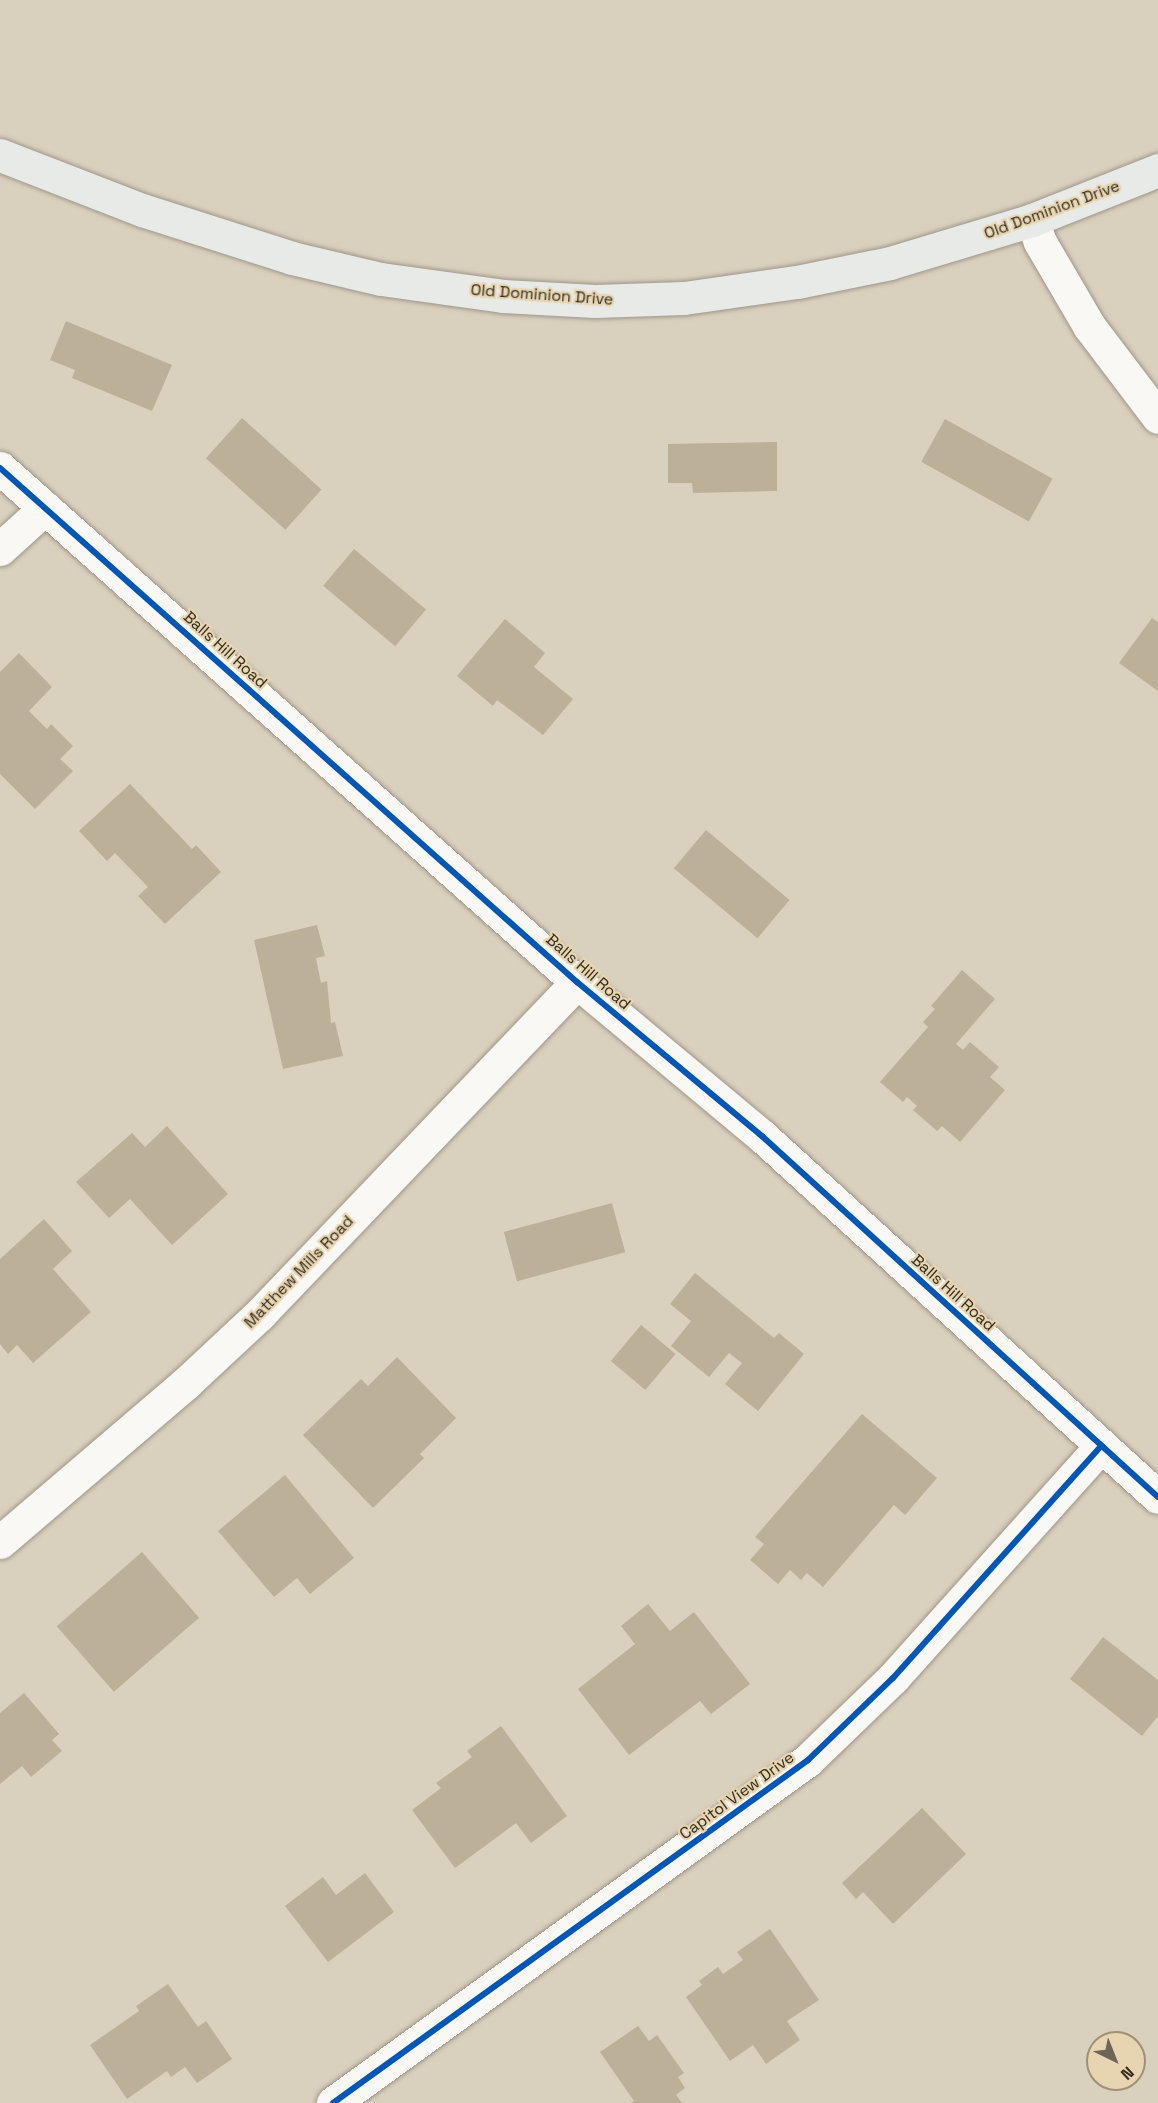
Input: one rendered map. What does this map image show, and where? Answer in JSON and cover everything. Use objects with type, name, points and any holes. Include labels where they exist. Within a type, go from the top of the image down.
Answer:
[{"type":"main road","name":"Old Dominion Drive","points":[[0,155],[142,210],[292,258],[381,279],[515,297],[595,301],[684,298],[797,282],[890,263],[1032,220],[1158,170]]},
{"type":"street","points":[[1032,220],[1040,242],[1089,326],[1158,417]]},
{"type":"street","name":"Balls Hill Road","points":[[0,468],[577,982],[762,1137],[1158,1497]]},
{"type":"street","points":[[0,549],[45,508]]},
{"type":"street","name":"Matthew Mills Road","points":[[0,1542],[186,1383],[260,1314],[577,982]]},
{"type":"street","name":"Capitol View Drive","points":[[333,2103],[808,1761],[893,1678],[1101,1446]]},
{"type":"building","points":[[66,321],[172,365],[152,411],[72,378],[75,370],[50,360]]},
{"type":"building","points":[[242,418],[322,490],[285,530],[206,458]]},
{"type":"building","points":[[945,419],[1053,479],[1029,521],[921,462]]},
{"type":"building","points":[[777,442],[777,491],[693,493],[692,483],[668,483],[668,444]]},
{"type":"building","points":[[354,549],[426,609],[395,646],[323,586]]},
{"type":"building","points":[[1152,618],[1158,622],[1158,691],[1119,663]]},
{"type":"building","points":[[505,619],[545,653],[534,667],[573,699],[543,735],[497,700],[493,706],[457,676]]},
{"type":"building","points":[[19,653],[52,687],[29,711],[47,729],[51,724],[73,746],[60,759],[73,771],[35,809],[0,774],[0,672]]},
{"type":"building","points":[[130,784],[192,849],[196,845],[221,872],[165,924],[138,896],[148,887],[115,853],[107,861],[79,831]]},
{"type":"building","points":[[706,830],[789,900],[757,938],[674,868]]},
{"type":"building","points":[[317,925],[325,956],[316,958],[321,983],[327,981],[331,1023],[335,1022],[343,1056],[283,1069],[254,940]]},
{"type":"building","points":[[962,970],[995,999],[956,1044],[963,1050],[970,1042],[999,1067],[990,1077],[1005,1090],[960,1142],[942,1126],[937,1131],[913,1110],[917,1106],[907,1097],[903,1102],[880,1082],[928,1027],[923,1022],[935,1009],[931,1006]]},
{"type":"building","points":[[167,1126],[228,1194],[172,1245],[130,1199],[109,1218],[76,1182],[132,1133],[145,1147]]},
{"type":"building","points":[[612,1203],[625,1252],[517,1281],[504,1232]]},
{"type":"building","points":[[44,1219],[72,1251],[53,1269],[91,1312],[33,1363],[17,1345],[8,1354],[0,1344],[0,1259]]},
{"type":"building","points":[[695,1273],[774,1338],[779,1333],[804,1354],[758,1411],[725,1384],[742,1363],[729,1353],[709,1377],[671,1346],[691,1321],[670,1304]]},
{"type":"building","points":[[641,1325],[675,1354],[645,1390],[611,1361]]},
{"type":"building","points":[[397,1357],[456,1418],[420,1454],[424,1458],[373,1508],[303,1435],[361,1379],[368,1386]]},
{"type":"building","points":[[862,1414],[937,1478],[905,1515],[894,1505],[823,1587],[807,1573],[801,1580],[790,1570],[778,1584],[750,1560],[764,1544],[755,1537]]},
{"type":"building","points":[[285,1475],[354,1558],[310,1594],[297,1578],[274,1597],[218,1531]]},
{"type":"building","points":[[142,1552],[199,1618],[114,1692],[57,1626]]},
{"type":"building","points":[[648,1604],[670,1631],[694,1612],[750,1684],[711,1714],[700,1701],[629,1755],[578,1689],[635,1644],[621,1626]]},
{"type":"building","points":[[1103,1637],[1158,1680],[1158,1716],[1142,1736],[1070,1679]]},
{"type":"building","points":[[24,1693],[59,1734],[52,1740],[62,1751],[31,1777],[22,1766],[0,1784],[0,1713]]},
{"type":"building","points":[[501,1726],[567,1816],[531,1843],[516,1823],[455,1868],[412,1810],[441,1788],[436,1783],[472,1757],[467,1751]]},
{"type":"building","points":[[922,1808],[966,1854],[893,1924],[863,1892],[856,1899],[842,1883]]},
{"type":"building","points":[[365,1873],[394,1912],[328,1962],[285,1906],[323,1877],[336,1895]]},
{"type":"building","points":[[770,1929],[819,2000],[787,2021],[800,2040],[766,2064],[753,2045],[730,2061],[686,1997],[702,1985],[699,1981],[718,1967],[723,1974],[743,1960],[737,1952]]},
{"type":"building","points":[[168,1984],[198,2027],[206,2021],[232,2059],[197,2083],[185,2067],[171,2077],[167,2071],[127,2099],[90,2045],[139,2011],[136,2006]]},
{"type":"building","points":[[638,2026],[649,2041],[657,2035],[684,2073],[678,2077],[685,2088],[676,2095],[682,2103],[631,2103],[634,2101],[600,2052]]},
{"type":"cycle path","points":[[0,468],[577,982],[763,1137],[1158,1497]]},
{"type":"cycle path","points":[[333,2103],[808,1760],[893,1678],[1101,1446]]}]
